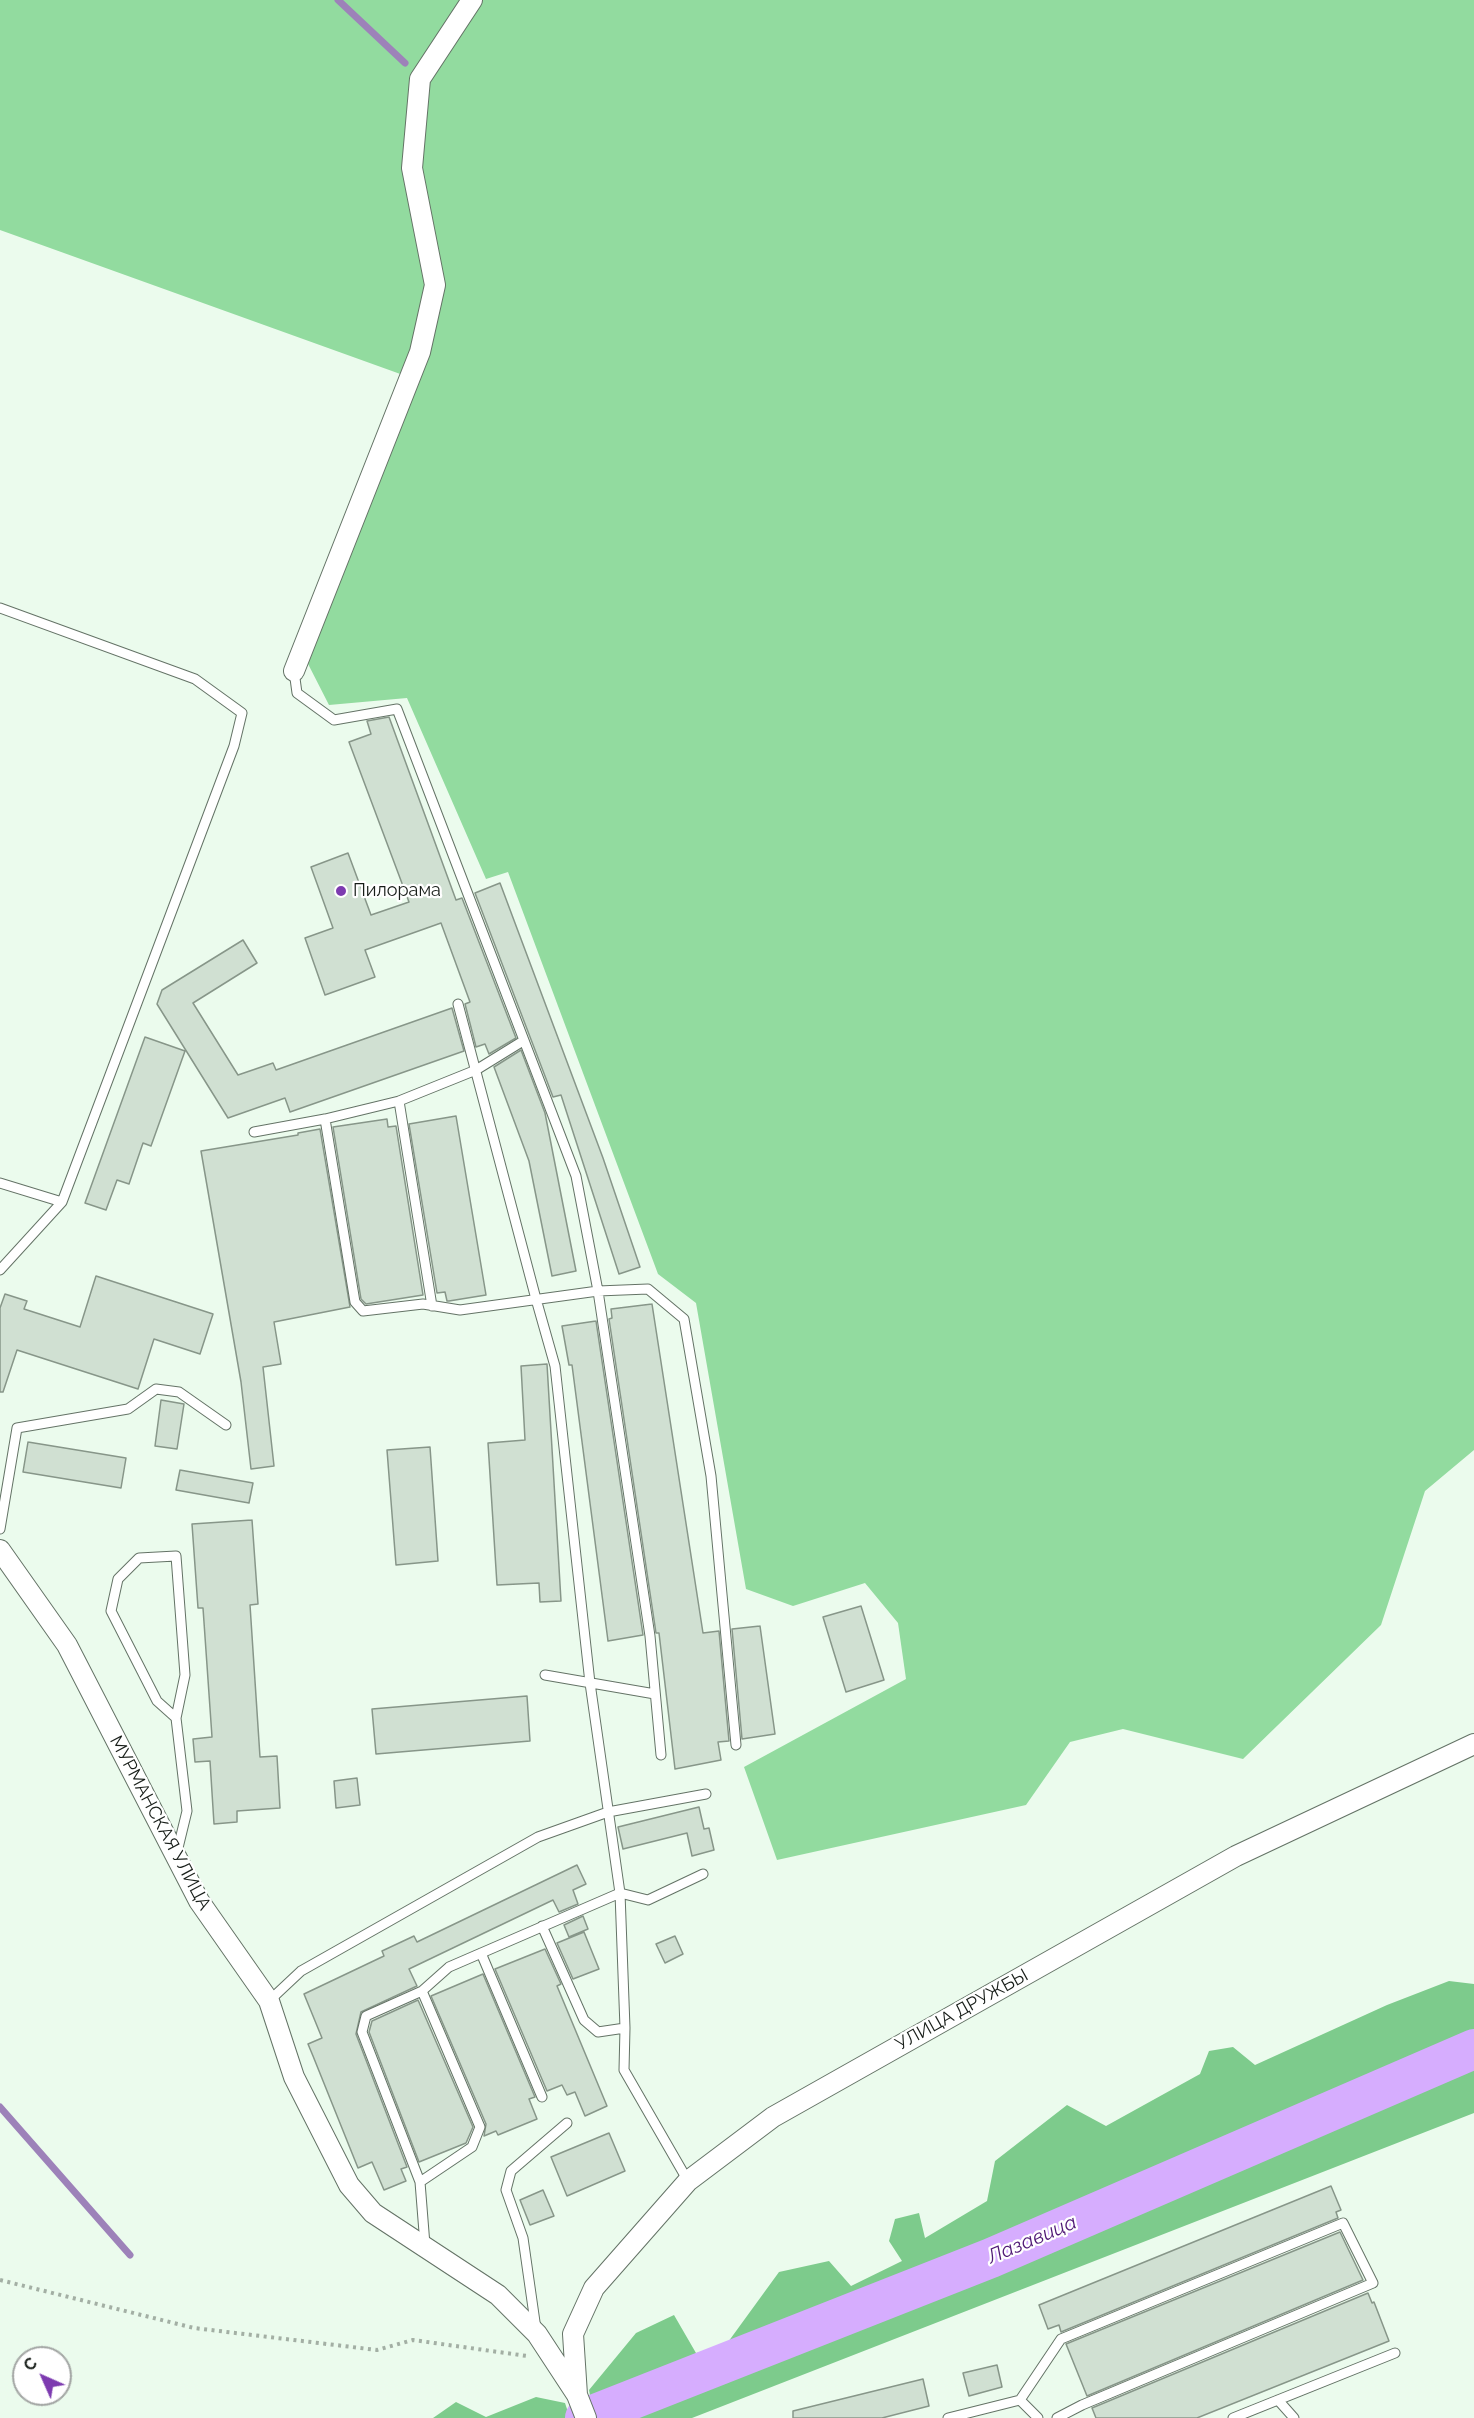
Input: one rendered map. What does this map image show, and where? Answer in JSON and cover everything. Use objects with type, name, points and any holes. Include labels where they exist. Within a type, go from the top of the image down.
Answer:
[{"type":"street","points":[[294,671],[420,352],[435,285],[412,168],[420,79],[472,0]]},
{"type":"street","name":"МУРМАНСКАЯ УЛИЦА","points":[[0,1550],[67,1645],[199,1901],[269,2001],[294,2077],[349,2185],[373,2213],[498,2295],[537,2334],[577,2395],[586,2418]]},
{"type":"street","name":"УЛИЦА ДРУЖБЫ","points":[[577,2395],[573,2334],[594,2288],[688,2181],[773,2117],[1236,1856],[1474,1744]]},
{"type":"lane","points":[[0,608],[195,679],[242,713],[234,746],[62,1202],[0,1269]]},
{"type":"lane","points":[[294,671],[297,693],[334,720],[397,708],[576,1176],[598,1291],[650,1636],[661,1755]]},
{"type":"lane","points":[[458,1004],[555,1366],[590,1683],[620,1893],[625,2028],[624,2070],[688,2181]]},
{"type":"lane","points":[[254,1132],[325,1119],[399,1101],[476,1070],[524,1041]]},
{"type":"lane","points":[[399,1101],[432,1306]]},
{"type":"lane","points":[[325,1119],[355,1302],[363,1311],[423,1305],[460,1310],[598,1291],[648,1289],[684,1319],[711,1476],[736,1745]]},
{"type":"lane","points":[[0,1183],[62,1202]]},
{"type":"lane","points":[[0,1529],[17,1428],[128,1409],[156,1389],[179,1392],[226,1425]]},
{"type":"lane","points":[[176,1718],[157,1701],[111,1611],[118,1579],[139,1558],[176,1556],[185,1676],[176,1718],[188,1810],[176,1857]]},
{"type":"lane","points":[[546,1676],[655,1694]]},
{"type":"lane","points":[[269,2001],[301,1971],[538,1837],[608,1812],[706,1794]]},
{"type":"lane","points":[[425,2247],[420,2182],[362,2032],[366,2016],[422,1991],[449,1967],[620,1893],[648,1900],[703,1874]]},
{"type":"lane","points":[[542,1926],[584,2020],[598,2032],[625,2028]]},
{"type":"lane","points":[[481,1953],[542,2097]]},
{"type":"lane","points":[[420,2182],[472,2147],[480,2127],[422,1991]]},
{"type":"lane","points":[[537,2334],[523,2238],[506,2190],[511,2171],[567,2123]]},
{"type":"lane","points":[[948,2418],[1020,2400],[1060,2339],[1343,2223],[1373,2283],[1082,2405],[1057,2418]]},
{"type":"lane","points":[[1233,2418],[1395,2353]]},
{"type":"lane","points":[[1020,2400],[1038,2418]]},
{"type":"lane","points":[[1278,2400],[1294,2418]]},
{"type":"path","points":[[0,2280],[194,2328],[377,2350],[413,2340],[533,2357]]},
{"type":"green space","points":[[0,0],[1474,0],[1474,1450],[1425,1491],[1381,1625],[1243,1759],[1123,1729],[1070,1742],[1026,1805],[777,1860],[744,1767],[906,1679],[898,1623],[865,1583],[793,1606],[746,1589],[696,1303],[658,1274],[508,872],[486,879],[407,698],[329,705],[305,658],[417,380],[0,230]]},
{"type":"green space","points":[[1449,1981],[1474,1984],[1474,2113],[692,2418],[594,2418],[589,2390],[636,2333],[674,2315],[696,2353],[723,2349],[779,2272],[829,2261],[851,2286],[902,2261],[889,2241],[895,2219],[919,2213],[925,2238],[987,2201],[995,2161],[1067,2105],[1106,2126],[1200,2074],[1209,2051],[1233,2047],[1255,2065],[1387,2005]]},
{"type":"green space","points":[[536,2397],[565,2403],[570,2418],[433,2418],[456,2402],[486,2417]]},
{"type":"building","points":[[389,717],[456,900],[462,898],[516,1038],[489,1054],[485,1044],[476,1047],[465,1004],[470,1002],[441,923],[365,950],[375,977],[325,995],[305,938],[333,928],[311,867],[348,853],[371,915],[409,902],[349,742],[371,734],[367,721]]},
{"type":"building","points":[[500,883],[603,1158],[640,1267],[619,1274],[561,1095],[553,1097],[475,893]]},
{"type":"building","points":[[243,940],[257,963],[193,1003],[238,1075],[273,1063],[276,1070],[452,1008],[464,1051],[290,1112],[285,1098],[228,1118],[157,1004],[162,990]]},
{"type":"building","points":[[145,1037],[185,1051],[151,1146],[143,1143],[129,1184],[117,1180],[106,1210],[85,1203]]},
{"type":"building","points":[[521,1050],[545,1113],[576,1271],[552,1276],[529,1161],[494,1067]]},
{"type":"building","points":[[456,1116],[486,1295],[447,1301],[445,1292],[437,1293],[409,1124]]},
{"type":"building","points":[[387,1119],[388,1127],[396,1126],[423,1295],[366,1304],[361,1299],[333,1127]]},
{"type":"building","points":[[320,1129],[350,1307],[274,1322],[281,1364],[263,1367],[274,1466],[251,1469],[241,1382],[201,1151],[298,1135],[298,1133]]},
{"type":"building","points":[[96,1276],[213,1314],[200,1354],[154,1339],[138,1389],[17,1350],[3,1392],[0,1392],[0,1308],[5,1294],[27,1301],[24,1309],[80,1327]]},
{"type":"building","points":[[652,1304],[703,1633],[719,1631],[729,1741],[718,1742],[721,1760],[675,1769],[659,1633],[656,1633],[609,1319],[612,1318],[611,1309]]},
{"type":"building","points":[[596,1321],[643,1635],[608,1641],[572,1365],[569,1365],[562,1326]]},
{"type":"building","points":[[547,1364],[561,1601],[540,1602],[539,1583],[497,1585],[488,1443],[525,1440],[521,1366]]},
{"type":"building","points":[[161,1400],[184,1404],[177,1449],[155,1446]]},
{"type":"building","points":[[28,1442],[126,1458],[121,1488],[23,1472]]},
{"type":"building","points":[[430,1447],[438,1561],[396,1565],[387,1450]]},
{"type":"building","points":[[180,1470],[253,1483],[249,1503],[176,1490]]},
{"type":"building","points":[[252,1520],[258,1604],[250,1605],[260,1757],[277,1756],[280,1808],[237,1811],[237,1822],[214,1824],[210,1761],[195,1762],[193,1739],[212,1737],[203,1608],[198,1608],[192,1524]]},
{"type":"building","points":[[861,1606],[884,1680],[846,1692],[823,1617]]},
{"type":"building","points":[[760,1626],[775,1734],[742,1739],[732,1629]]},
{"type":"building","points":[[527,1696],[530,1741],[376,1754],[372,1709]]},
{"type":"building","points":[[357,1778],[360,1805],[336,1808],[334,1781]]},
{"type":"building","points":[[699,1807],[704,1829],[709,1828],[714,1850],[692,1856],[687,1833],[623,1849],[618,1827]]},
{"type":"building","points":[[577,1865],[586,1884],[573,1890],[578,1904],[559,1912],[553,1900],[409,1969],[417,1986],[361,2012],[356,2034],[407,2167],[401,2169],[406,2181],[384,2190],[372,2162],[358,2168],[308,2044],[322,2038],[304,1994],[384,1956],[382,1951],[414,1936],[417,1942]]},
{"type":"building","points":[[583,1916],[588,1929],[569,1937],[564,1925]]},
{"type":"building","points":[[584,1932],[599,1969],[573,1979],[557,1943]]},
{"type":"building","points":[[675,1936],[683,1954],[665,1963],[656,1944]]},
{"type":"building","points":[[545,1949],[561,1984],[557,1986],[607,2106],[585,2116],[575,2092],[567,2095],[562,2085],[547,2091],[495,1969]]},
{"type":"building","points":[[483,1974],[535,2097],[529,2099],[537,2119],[498,2135],[496,2131],[484,2136],[486,2124],[431,1996]]},
{"type":"building","points":[[418,2000],[473,2127],[466,2143],[419,2162],[369,2032],[372,2021]]},
{"type":"building","points":[[609,2133],[625,2171],[567,2196],[551,2157]]},
{"type":"building","points":[[1331,2186],[1341,2210],[1336,2212],[1338,2218],[1061,2332],[1059,2325],[1048,2329],[1039,2305]]},
{"type":"building","points":[[543,2190],[554,2216],[530,2225],[520,2200]]},
{"type":"building","points":[[1340,2232],[1363,2280],[1087,2396],[1066,2344]]},
{"type":"building","points":[[1368,2293],[1372,2303],[1374,2302],[1389,2341],[1197,2418],[1096,2418],[1092,2408]]},
{"type":"building","points":[[997,2365],[1002,2387],[969,2396],[963,2373]]},
{"type":"building","points":[[923,2379],[929,2406],[882,2418],[793,2418],[793,2411]]},
{"type":"waterway","points":[[338,0],[405,63]]},
{"type":"waterway","name":"Лазавица","points":[[585,2418],[991,2258],[1474,2049]]},
{"type":"waterway","points":[[0,2107],[130,2255]]},
{"type":"place","name":"Пилорама","points":[[341,891]]}]
